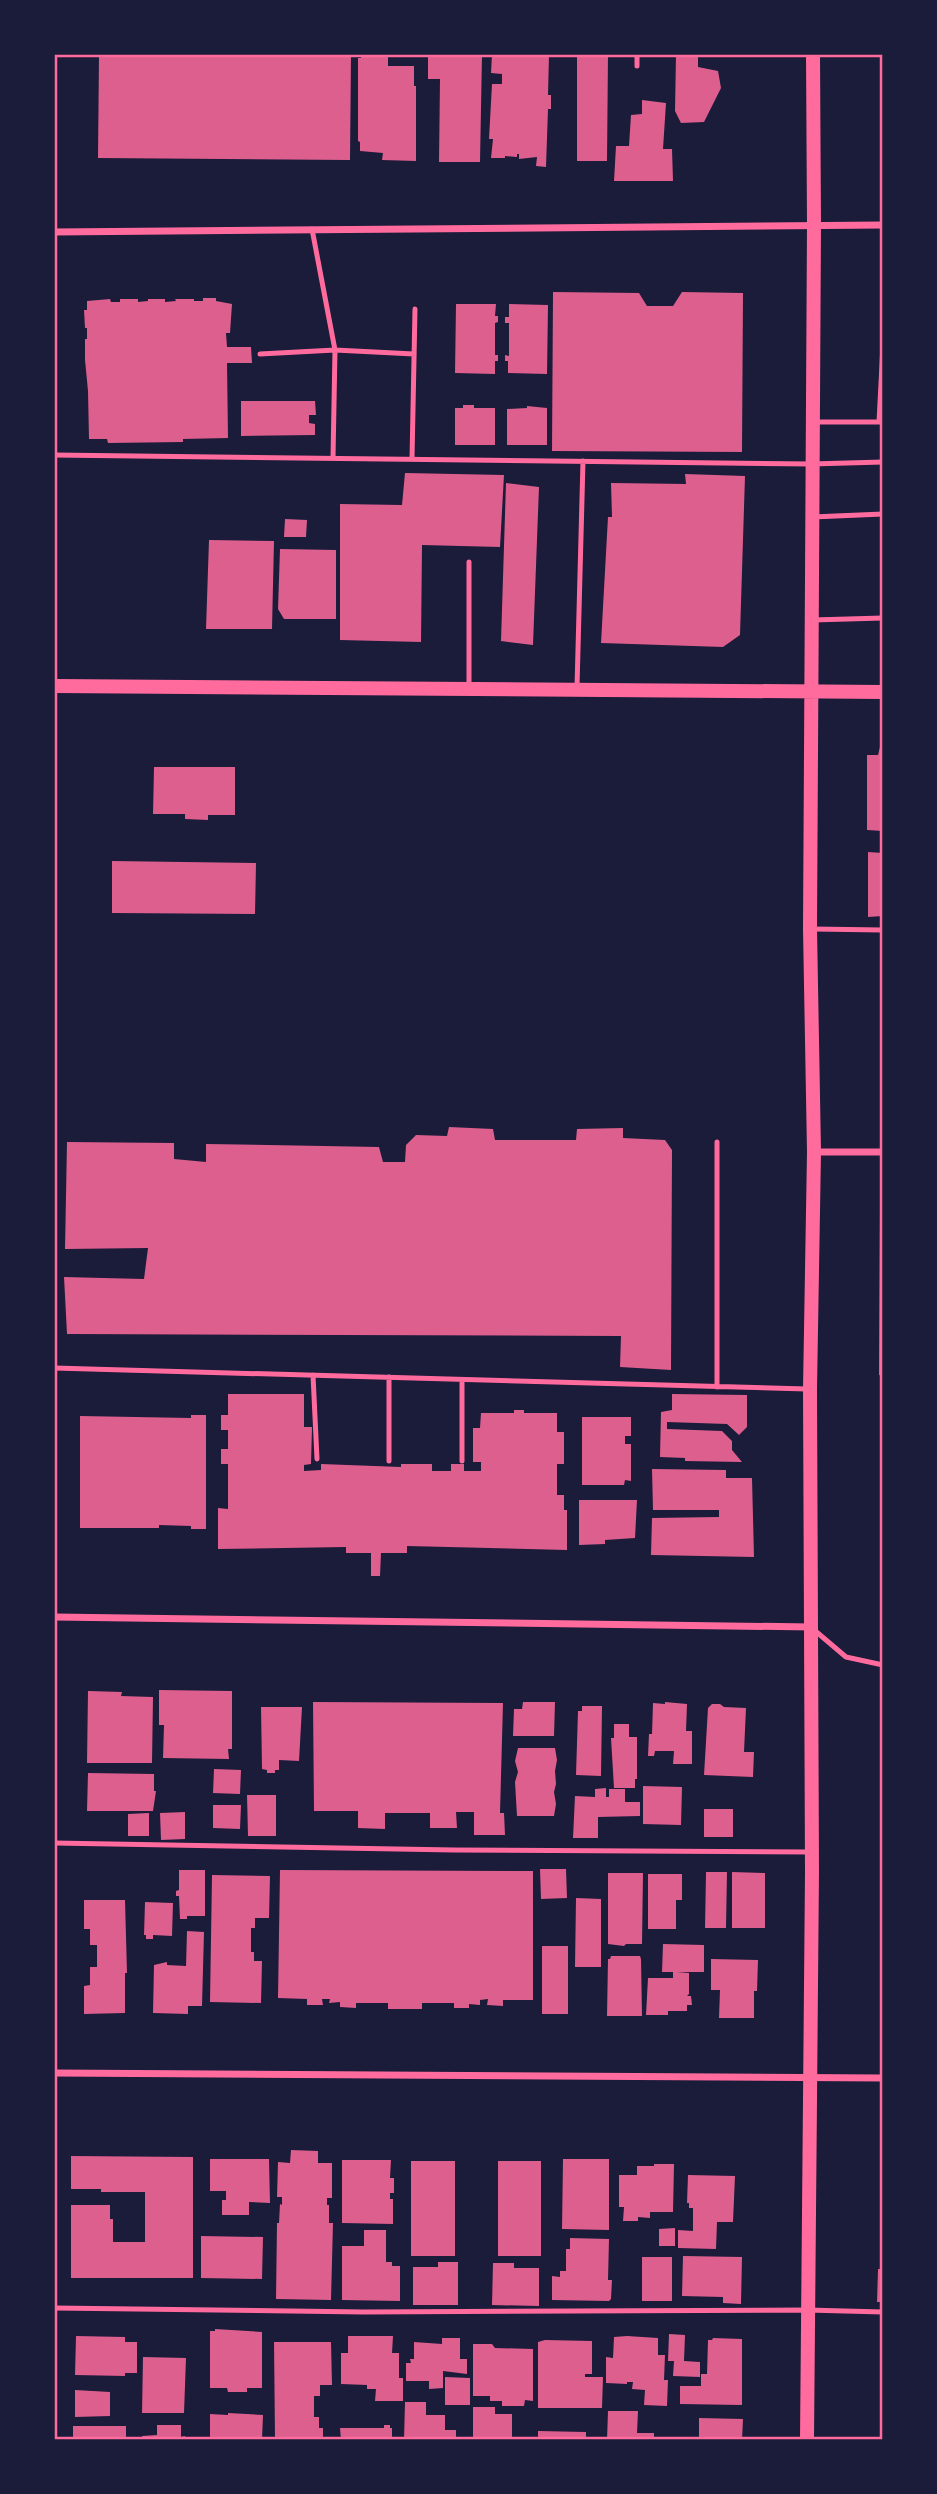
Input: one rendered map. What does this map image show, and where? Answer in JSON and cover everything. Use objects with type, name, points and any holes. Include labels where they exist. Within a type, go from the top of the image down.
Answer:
[{"type":"main road","points":[[807,2440],[813,1852],[810,1389],[814,1152],[810,929],[813,54]]},
{"type":"main road","points":[[54,686],[883,692]]},
{"type":"street","points":[[54,232],[883,225]]},
{"type":"street","points":[[814,1152],[883,1152]]},
{"type":"street","points":[[54,1617],[812,1628]]},
{"type":"street","points":[[54,2073],[883,2078]]},
{"type":"lane","points":[[637,54],[637,66]]},
{"type":"lane","points":[[312,229],[335,350],[333,458]]},
{"type":"lane","points":[[412,459],[415,309]]},
{"type":"lane","points":[[812,422],[881,422],[883,345]]},
{"type":"lane","points":[[260,354],[335,350],[414,354]]},
{"type":"lane","points":[[54,455],[811,464],[883,462]]},
{"type":"lane","points":[[576,690],[583,461]]},
{"type":"lane","points":[[811,517],[883,514]]},
{"type":"lane","points":[[469,562],[469,689]]},
{"type":"lane","points":[[811,620],[883,618]]},
{"type":"lane","points":[[810,929],[883,930]]},
{"type":"lane","points":[[717,1142],[717,1387]]},
{"type":"lane","points":[[54,1368],[810,1389]]},
{"type":"lane","points":[[313,1376],[317,1459]]},
{"type":"lane","points":[[389,1377],[389,1461]]},
{"type":"lane","points":[[462,1380],[462,1461]]},
{"type":"lane","points":[[812,1628],[846,1657],[883,1665]]},
{"type":"lane","points":[[54,1843],[813,1852]]},
{"type":"lane","points":[[54,2308],[364,2312],[883,2312]]},
{"type":"building","points":[[99,54],[351,54],[350,160],[98,158]]},
{"type":"building","points":[[361,54],[388,54],[388,66],[414,66],[416,161],[382,160],[383,153],[360,151],[358,58],[361,58]]},
{"type":"building","points":[[428,54],[482,54],[480,162],[439,162],[440,79],[428,79]]},
{"type":"building","points":[[492,54],[549,55],[548,95],[551,95],[551,109],[548,109],[546,167],[536,166],[537,157],[519,159],[519,154],[517,157],[491,158],[493,139],[489,139],[492,84],[502,84],[502,74],[491,73]]},
{"type":"building","points":[[577,54],[608,54],[607,161],[577,161]]},
{"type":"building","points":[[676,54],[698,54],[698,67],[718,71],[721,88],[704,122],[681,123],[675,111]]},
{"type":"building","points":[[642,100],[666,103],[663,149],[672,149],[673,181],[614,181],[616,146],[629,146],[631,115],[642,114]]},
{"type":"building","points":[[553,292],[639,293],[647,306],[673,306],[682,292],[743,293],[742,452],[552,451]]},
{"type":"building","points":[[203,298],[216,298],[216,301],[232,304],[230,333],[226,333],[227,347],[251,347],[252,363],[227,363],[228,438],[183,439],[183,442],[108,443],[107,439],[89,439],[85,360],[87,328],[84,310],[87,310],[87,301],[110,299],[111,302],[120,302],[120,299],[138,299],[138,302],[165,299],[165,302],[176,301],[175,299],[203,301]]},
{"type":"building","points":[[456,304],[496,304],[495,316],[498,316],[498,322],[495,323],[495,355],[498,355],[498,361],[495,361],[495,374],[455,373]]},
{"type":"building","points":[[509,304],[548,305],[547,374],[508,373],[505,355],[509,356],[509,323],[505,323],[505,317],[509,317]]},
{"type":"building","points":[[241,401],[315,401],[316,415],[309,415],[309,423],[315,424],[315,435],[241,436]]},
{"type":"building","points":[[463,405],[495,408],[495,445],[455,445],[455,408],[463,408]]},
{"type":"building","points":[[527,406],[547,408],[547,445],[507,445],[507,409]]},
{"type":"building","points":[[405,473],[504,475],[500,547],[422,545],[421,642],[340,640],[340,504],[402,505]]},
{"type":"building","points":[[685,474],[745,476],[740,635],[723,647],[601,643],[608,517],[612,517],[611,483],[686,484]]},
{"type":"building","points":[[506,483],[539,487],[533,645],[501,641]]},
{"type":"building","points":[[285,519],[307,520],[306,537],[284,537]]},
{"type":"building","points":[[209,540],[274,541],[272,629],[206,629]]},
{"type":"building","points":[[280,549],[336,550],[336,619],[284,619],[278,609]]},
{"type":"building","points":[[880,747],[883,747],[883,831],[867,830],[867,755],[878,755]]},
{"type":"building","points":[[154,767],[235,767],[235,815],[208,815],[208,820],[185,819],[185,814],[153,814]]},
{"type":"building","points":[[868,852],[883,853],[883,916],[868,917]]},
{"type":"building","points":[[112,861],[256,863],[255,914],[112,913]]},
{"type":"building","points":[[449,1127],[493,1129],[495,1140],[576,1140],[577,1129],[623,1128],[623,1138],[665,1140],[672,1150],[671,1370],[620,1367],[621,1336],[67,1334],[64,1277],[144,1279],[148,1248],[65,1249],[67,1142],[174,1143],[174,1159],[206,1162],[206,1144],[379,1147],[383,1162],[405,1162],[406,1145],[416,1135],[447,1136]]},
{"type":"building","points":[[880,1211],[883,1211],[883,1376],[879,1375]]},
{"type":"building","points":[[228,1394],[304,1394],[304,1427],[312,1427],[311,1464],[304,1465],[304,1471],[321,1470],[321,1464],[401,1467],[401,1464],[432,1464],[432,1471],[451,1471],[451,1464],[464,1464],[464,1471],[481,1471],[481,1462],[473,1462],[473,1428],[480,1428],[481,1413],[514,1413],[514,1410],[524,1410],[524,1413],[557,1413],[557,1432],[564,1432],[564,1464],[557,1464],[557,1495],[564,1495],[564,1510],[567,1510],[567,1550],[407,1546],[407,1553],[381,1553],[380,1576],[371,1576],[371,1553],[346,1553],[346,1547],[218,1549],[218,1508],[228,1509],[228,1464],[221,1464],[221,1449],[228,1449],[228,1430],[221,1430],[221,1415],[228,1415]]},
{"type":"building","points":[[672,1394],[747,1395],[747,1427],[739,1435],[727,1424],[667,1422],[667,1429],[722,1431],[732,1441],[732,1450],[742,1462],[685,1461],[685,1458],[660,1457],[661,1412],[672,1410]]},
{"type":"building","points":[[191,1415],[206,1415],[206,1529],[159,1525],[159,1528],[80,1528],[80,1416],[191,1418]]},
{"type":"building","points":[[582,1417],[631,1417],[631,1436],[625,1436],[625,1444],[631,1444],[631,1481],[625,1480],[624,1485],[582,1485]]},
{"type":"building","points":[[652,1469],[726,1470],[726,1478],[752,1478],[754,1557],[651,1555],[652,1518],[719,1517],[719,1510],[653,1510]]},
{"type":"building","points":[[579,1500],[637,1500],[635,1538],[605,1540],[605,1544],[579,1545]]},
{"type":"building","points":[[159,1690],[232,1691],[232,1749],[228,1749],[229,1759],[163,1758],[164,1725],[159,1725]]},
{"type":"building","points":[[88,1691],[122,1692],[121,1696],[153,1697],[152,1763],[87,1763]]},
{"type":"building","points":[[313,1702],[503,1703],[500,1813],[504,1813],[505,1835],[474,1835],[474,1812],[456,1812],[457,1828],[430,1828],[430,1813],[385,1813],[385,1829],[358,1828],[358,1811],[314,1811]]},
{"type":"building","points":[[523,1702],[555,1702],[554,1736],[513,1736],[514,1709],[522,1709]]},
{"type":"building","points":[[653,1703],[687,1704],[686,1731],[692,1731],[692,1764],[673,1764],[674,1751],[655,1751],[654,1756],[648,1756]]},
{"type":"building","points":[[712,1704],[746,1708],[744,1752],[754,1752],[753,1777],[704,1775],[708,1708]]},
{"type":"building","points":[[582,1706],[602,1706],[601,1776],[576,1775],[578,1711],[582,1711]]},
{"type":"building","points":[[261,1707],[302,1707],[299,1761],[279,1760],[279,1770],[275,1770],[275,1773],[267,1773],[267,1770],[262,1769]]},
{"type":"building","points":[[614,1724],[629,1724],[629,1737],[637,1737],[635,1788],[614,1788],[611,1738],[614,1738]]},
{"type":"building","points":[[518,1748],[555,1748],[557,1760],[554,1816],[517,1816],[515,1782],[518,1772],[515,1761]]},
{"type":"building","points":[[214,1769],[241,1770],[240,1794],[213,1793]]},
{"type":"building","points":[[88,1773],[154,1774],[156,1791],[153,1811],[87,1811]]},
{"type":"building","points":[[643,1786],[682,1787],[681,1825],[643,1824]]},
{"type":"building","points":[[606,1788],[606,1797],[609,1797],[609,1789],[625,1789],[625,1802],[640,1802],[640,1816],[598,1817],[598,1838],[573,1838],[575,1796],[595,1797],[595,1789]]},
{"type":"building","points":[[247,1795],[276,1795],[276,1836],[248,1836]]},
{"type":"building","points":[[213,1805],[241,1805],[240,1829],[213,1828]]},
{"type":"building","points":[[704,1809],[733,1809],[733,1837],[704,1837]]},
{"type":"building","points":[[185,1812],[185,1839],[161,1840],[160,1813]]},
{"type":"building","points":[[149,1813],[149,1836],[128,1836],[128,1814]]},
{"type":"building","points":[[540,1869],[566,1869],[567,1898],[541,1899]]},
{"type":"building","points":[[179,1870],[205,1870],[205,1916],[187,1916],[187,1919],[180,1919],[179,1896],[176,1896],[176,1891],[179,1890]]},
{"type":"building","points":[[280,1870],[533,1871],[533,2000],[503,2000],[503,2006],[487,2005],[488,1999],[480,2000],[480,2005],[469,2004],[469,2008],[454,2008],[454,2003],[422,2003],[422,2009],[388,2009],[388,2003],[356,2003],[356,2008],[340,2007],[340,2002],[329,2003],[330,1999],[322,1999],[323,2005],[307,2005],[307,1999],[278,1998]]},
{"type":"building","points":[[706,1872],[727,1872],[726,1928],[705,1928]]},
{"type":"building","points":[[732,1872],[765,1873],[765,1928],[732,1928]]},
{"type":"building","points":[[608,1873],[643,1873],[642,1944],[608,1944]]},
{"type":"building","points":[[648,1874],[682,1874],[682,1900],[676,1900],[676,1929],[648,1929]]},
{"type":"building","points":[[212,1875],[270,1876],[269,1918],[255,1918],[255,1928],[251,1928],[251,1952],[254,1952],[254,1961],[262,1961],[261,2003],[210,2002]]},
{"type":"building","points":[[576,1898],[601,1899],[601,1967],[575,1967]]},
{"type":"building","points":[[84,1900],[125,1900],[125,2013],[84,2014],[84,1986],[90,1985],[90,1967],[97,1967],[97,1945],[90,1945],[90,1929],[84,1929]]},
{"type":"building","points":[[145,1902],[173,1903],[172,1936],[153,1935],[153,1939],[146,1939]]},
{"type":"building","points":[[187,1931],[204,1932],[202,2006],[188,2006],[188,2014],[153,2013],[154,1965],[167,1962],[167,1965],[186,1966]]},
{"type":"building","points":[[663,1944],[704,1945],[704,1972],[677,1972],[689,1973],[687,1996],[691,1996],[692,2005],[687,2005],[687,2011],[668,2011],[668,2015],[646,2015],[648,1978],[673,1978],[673,1972],[662,1972]]},
{"type":"building","points":[[542,1946],[568,1946],[568,2014],[542,2014]]},
{"type":"building","points":[[611,1956],[640,1956],[642,2016],[607,2016],[608,1959]]},
{"type":"building","points":[[711,1959],[758,1960],[754,2018],[719,2018],[720,1990],[711,1990]]},
{"type":"building","points":[[291,2150],[318,2151],[318,2163],[332,2163],[332,2198],[327,2198],[329,2223],[333,2223],[331,2300],[276,2299],[277,2223],[280,2204],[282,2205],[282,2197],[277,2197],[278,2162],[290,2163]]},
{"type":"building","points":[[71,2156],[193,2157],[193,2278],[71,2278],[71,2205],[110,2205],[113,2242],[145,2242],[145,2192],[71,2189]]},
{"type":"building","points":[[210,2159],[269,2159],[270,2203],[249,2202],[249,2215],[222,2215],[222,2200],[226,2200],[226,2191],[210,2191]]},
{"type":"building","points":[[563,2159],[609,2159],[609,2230],[562,2229]]},
{"type":"building","points":[[342,2160],[391,2160],[390,2178],[394,2178],[394,2193],[390,2193],[390,2199],[393,2199],[393,2224],[342,2223]]},
{"type":"building","points":[[411,2161],[455,2161],[455,2256],[411,2256]]},
{"type":"building","points":[[498,2161],[541,2161],[541,2256],[498,2256]]},
{"type":"building","points":[[674,2164],[673,2212],[650,2212],[650,2218],[638,2217],[638,2221],[623,2221],[624,2207],[619,2207],[619,2175],[637,2175],[637,2166]]},
{"type":"building","points":[[688,2175],[735,2176],[733,2222],[717,2222],[716,2249],[678,2248],[678,2230],[693,2231],[693,2208],[689,2208],[687,2203]]},
{"type":"building","points":[[675,2228],[675,2246],[659,2246],[659,2229]]},
{"type":"building","points":[[364,2230],[386,2230],[386,2262],[392,2262],[392,2266],[400,2266],[400,2301],[342,2300],[342,2246],[364,2246]]},
{"type":"building","points":[[201,2236],[263,2237],[262,2279],[201,2278]]},
{"type":"building","points":[[570,2238],[609,2239],[608,2280],[612,2280],[609,2301],[552,2300],[552,2276],[560,2277],[560,2271],[566,2271],[566,2249],[570,2249]]},
{"type":"building","points":[[683,2256],[742,2257],[741,2304],[723,2303],[723,2297],[682,2296]]},
{"type":"building","points":[[642,2257],[672,2257],[672,2301],[642,2301]]},
{"type":"building","points":[[438,2262],[458,2262],[458,2305],[413,2305],[413,2267],[438,2267]]},
{"type":"building","points":[[493,2263],[514,2263],[514,2268],[539,2268],[539,2306],[492,2305]]},
{"type":"building","points":[[878,2269],[883,2269],[883,2302],[877,2302]]},
{"type":"building","points":[[210,2331],[262,2332],[262,2388],[247,2388],[247,2392],[228,2392],[227,2388],[210,2388]]},
{"type":"building","points":[[669,2334],[685,2335],[684,2361],[700,2362],[700,2377],[673,2376],[674,2361],[668,2361]]},
{"type":"building","points":[[76,2336],[125,2337],[125,2342],[137,2342],[137,2373],[125,2373],[125,2376],[75,2375]]},
{"type":"building","points":[[348,2336],[393,2336],[392,2353],[399,2353],[403,2401],[375,2401],[376,2389],[367,2389],[367,2385],[341,2384],[341,2353],[348,2353]]},
{"type":"building","points":[[614,2337],[658,2338],[658,2355],[665,2355],[667,2406],[644,2405],[645,2390],[632,2389],[633,2382],[606,2383],[606,2357],[613,2358]]},
{"type":"building","points":[[442,2338],[460,2338],[460,2359],[467,2359],[467,2374],[443,2371],[443,2388],[429,2389],[429,2381],[406,2381],[406,2363],[411,2363],[410,2359],[414,2359],[414,2342],[442,2344]]},
{"type":"building","points":[[742,2339],[742,2405],[680,2404],[680,2386],[701,2386],[701,2374],[707,2374],[708,2340]]},
{"type":"building","points":[[592,2341],[592,2374],[585,2374],[585,2377],[603,2377],[602,2408],[538,2408],[538,2342]]},
{"type":"building","points":[[274,2342],[331,2342],[332,2385],[320,2385],[320,2396],[314,2396],[314,2417],[319,2417],[323,2440],[275,2440]]},
{"type":"building","points":[[473,2344],[492,2344],[495,2348],[533,2349],[533,2401],[525,2400],[524,2406],[502,2406],[502,2401],[490,2401],[490,2396],[473,2396]]},
{"type":"building","points":[[143,2357],[186,2358],[184,2413],[142,2413]]},
{"type":"building","points":[[445,2377],[470,2378],[470,2405],[445,2405]]},
{"type":"building","points":[[75,2390],[110,2392],[110,2416],[75,2417]]},
{"type":"building","points":[[405,2402],[426,2402],[426,2415],[445,2415],[445,2430],[456,2430],[456,2440],[404,2440]]},
{"type":"building","points":[[473,2407],[495,2407],[495,2414],[512,2414],[512,2440],[473,2440]]},
{"type":"building","points":[[608,2411],[638,2411],[637,2433],[654,2433],[654,2440],[607,2440]]},
{"type":"building","points":[[210,2414],[263,2415],[262,2440],[210,2440]]},
{"type":"building","points":[[699,2418],[743,2419],[742,2440],[699,2438]]},
{"type":"building","points":[[157,2425],[181,2425],[181,2437],[185,2436],[185,2440],[142,2440],[142,2436],[157,2435]]},
{"type":"building","points":[[384,2425],[390,2425],[392,2428],[392,2440],[341,2440],[340,2428],[384,2428]]},
{"type":"building","points":[[73,2426],[126,2426],[126,2440],[73,2440]]},
{"type":"building","points":[[538,2431],[586,2432],[586,2440],[538,2440]]}]
